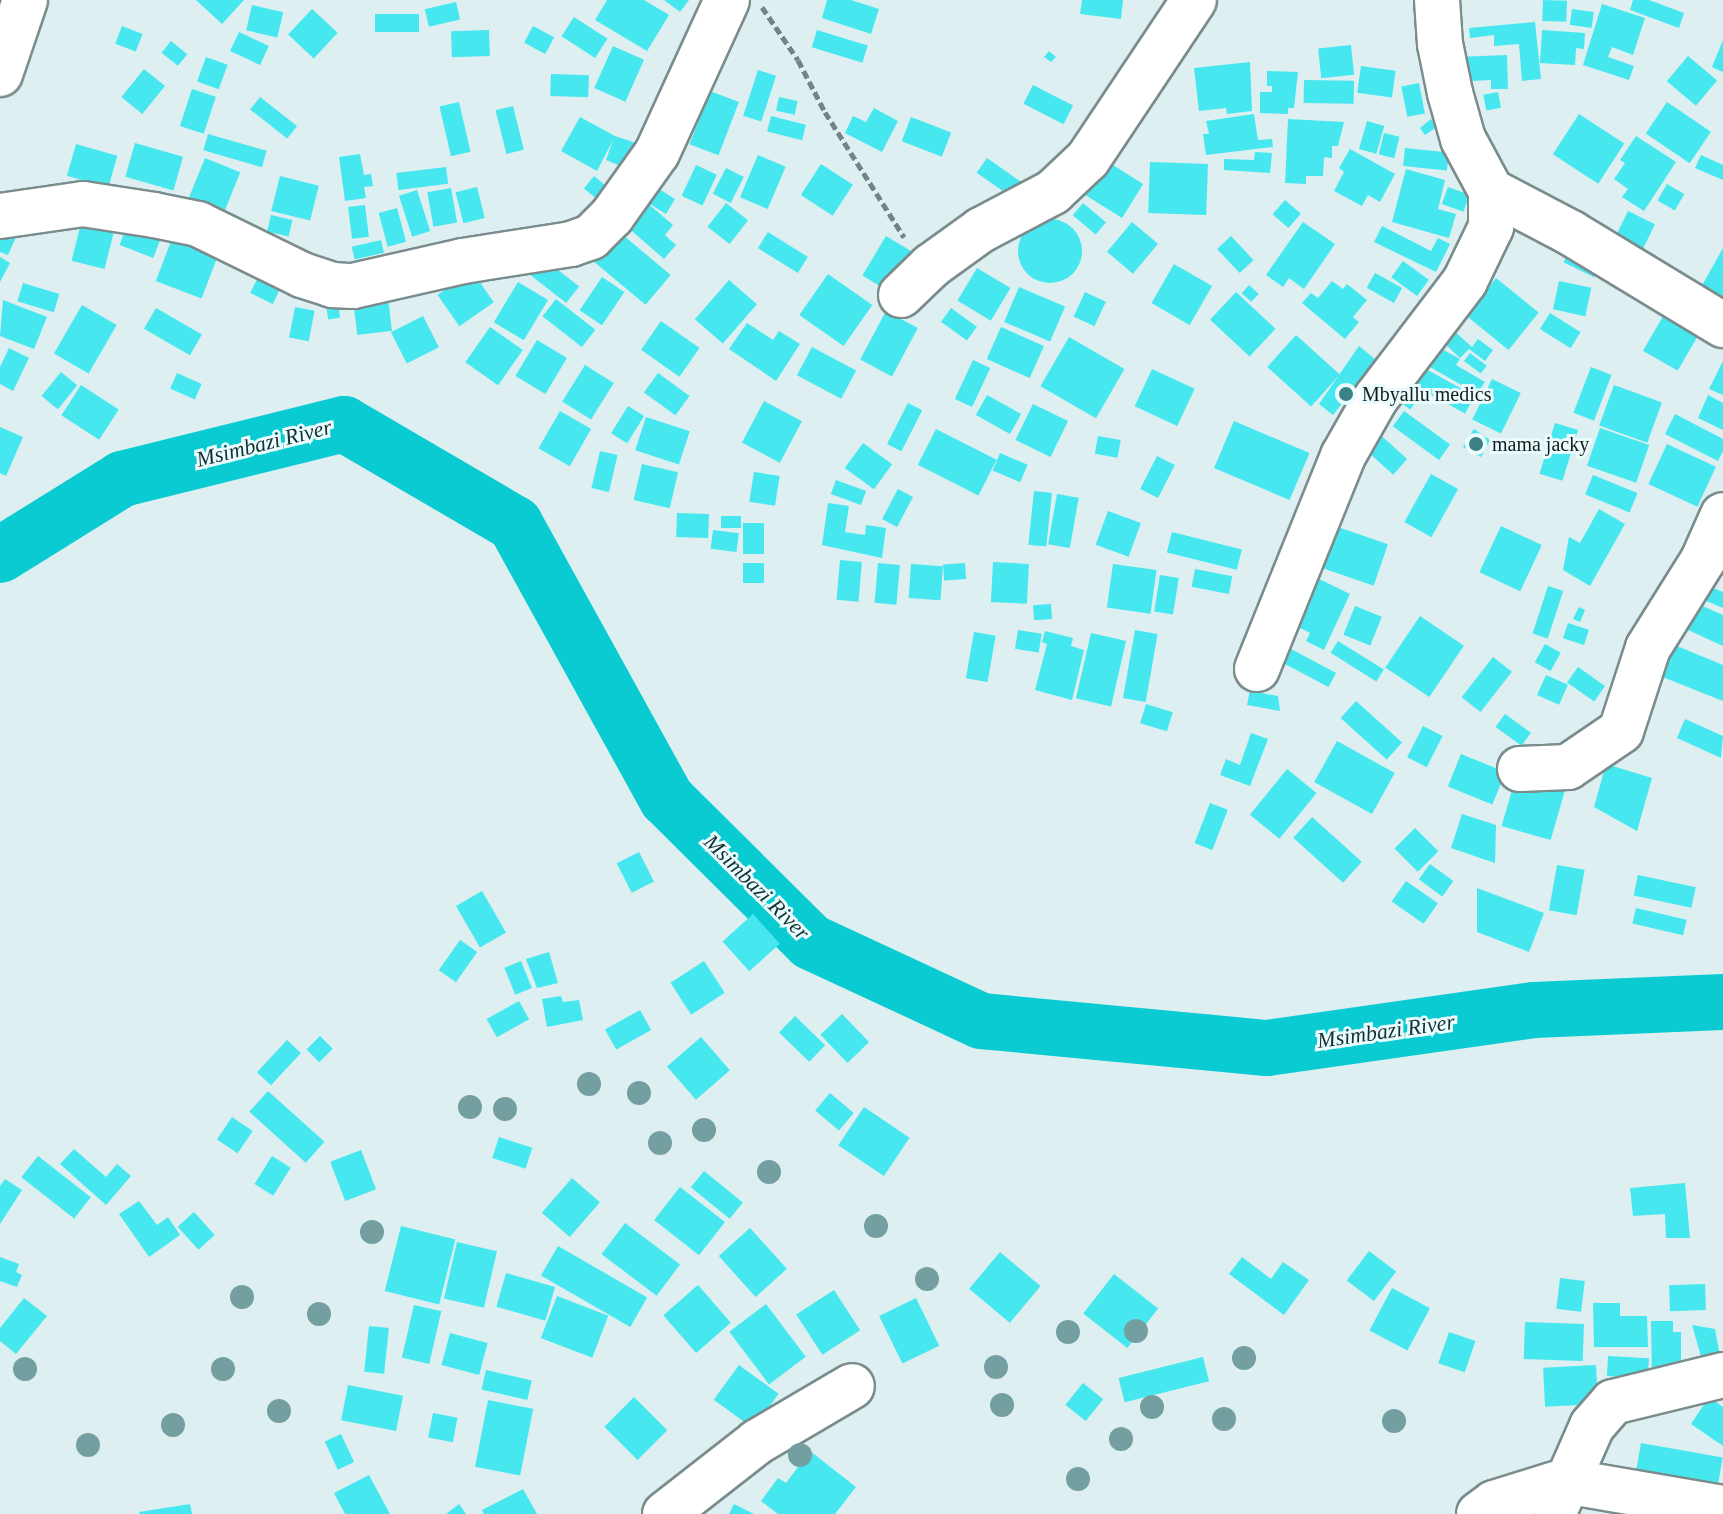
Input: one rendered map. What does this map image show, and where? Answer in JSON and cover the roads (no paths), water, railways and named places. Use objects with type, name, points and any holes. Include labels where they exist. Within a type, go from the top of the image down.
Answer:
[{"type":"street","points":[[0,74],[25,0]]},
{"type":"street","points":[[0,216],[83,204],[154,215],[209,229],[302,275],[332,285],[353,286],[463,261],[571,244],[591,237],[612,216],[657,153],[727,0]]},
{"type":"street","points":[[901,295],[931,266],[981,230],[1053,192],[1088,159],[1194,0]]},
{"type":"street","points":[[1257,669],[1299,558],[1355,432],[1376,398],[1440,317],[1482,252],[1494,215],[1491,191],[1463,139],[1450,93],[1440,44],[1437,0]]},
{"type":"street","points":[[1491,191],[1571,233],[1723,325]]},
{"type":"street","points":[[1520,769],[1568,767],[1621,731],[1648,648],[1703,560],[1723,515]]},
{"type":"street","points":[[1559,1498],[1592,1426],[1613,1402],[1723,1375]]},
{"type":"street","points":[[665,1514],[757,1442],[852,1386]]},
{"type":"street","points":[[1479,1514],[1494,1503],[1559,1498],[1717,1507],[1723,1511]]},
{"type":"waterway","name":"Msimbazi River","points":[[0,555],[122,479],[344,424],[515,524],[667,799],[811,942],[981,1021],[1267,1048],[1534,1010],[1723,1002]]},
{"type":"place","name":"Mbyallu medics","points":[[1346,394]]},
{"type":"place","name":"mama jacky","points":[[1476,444]]}]
